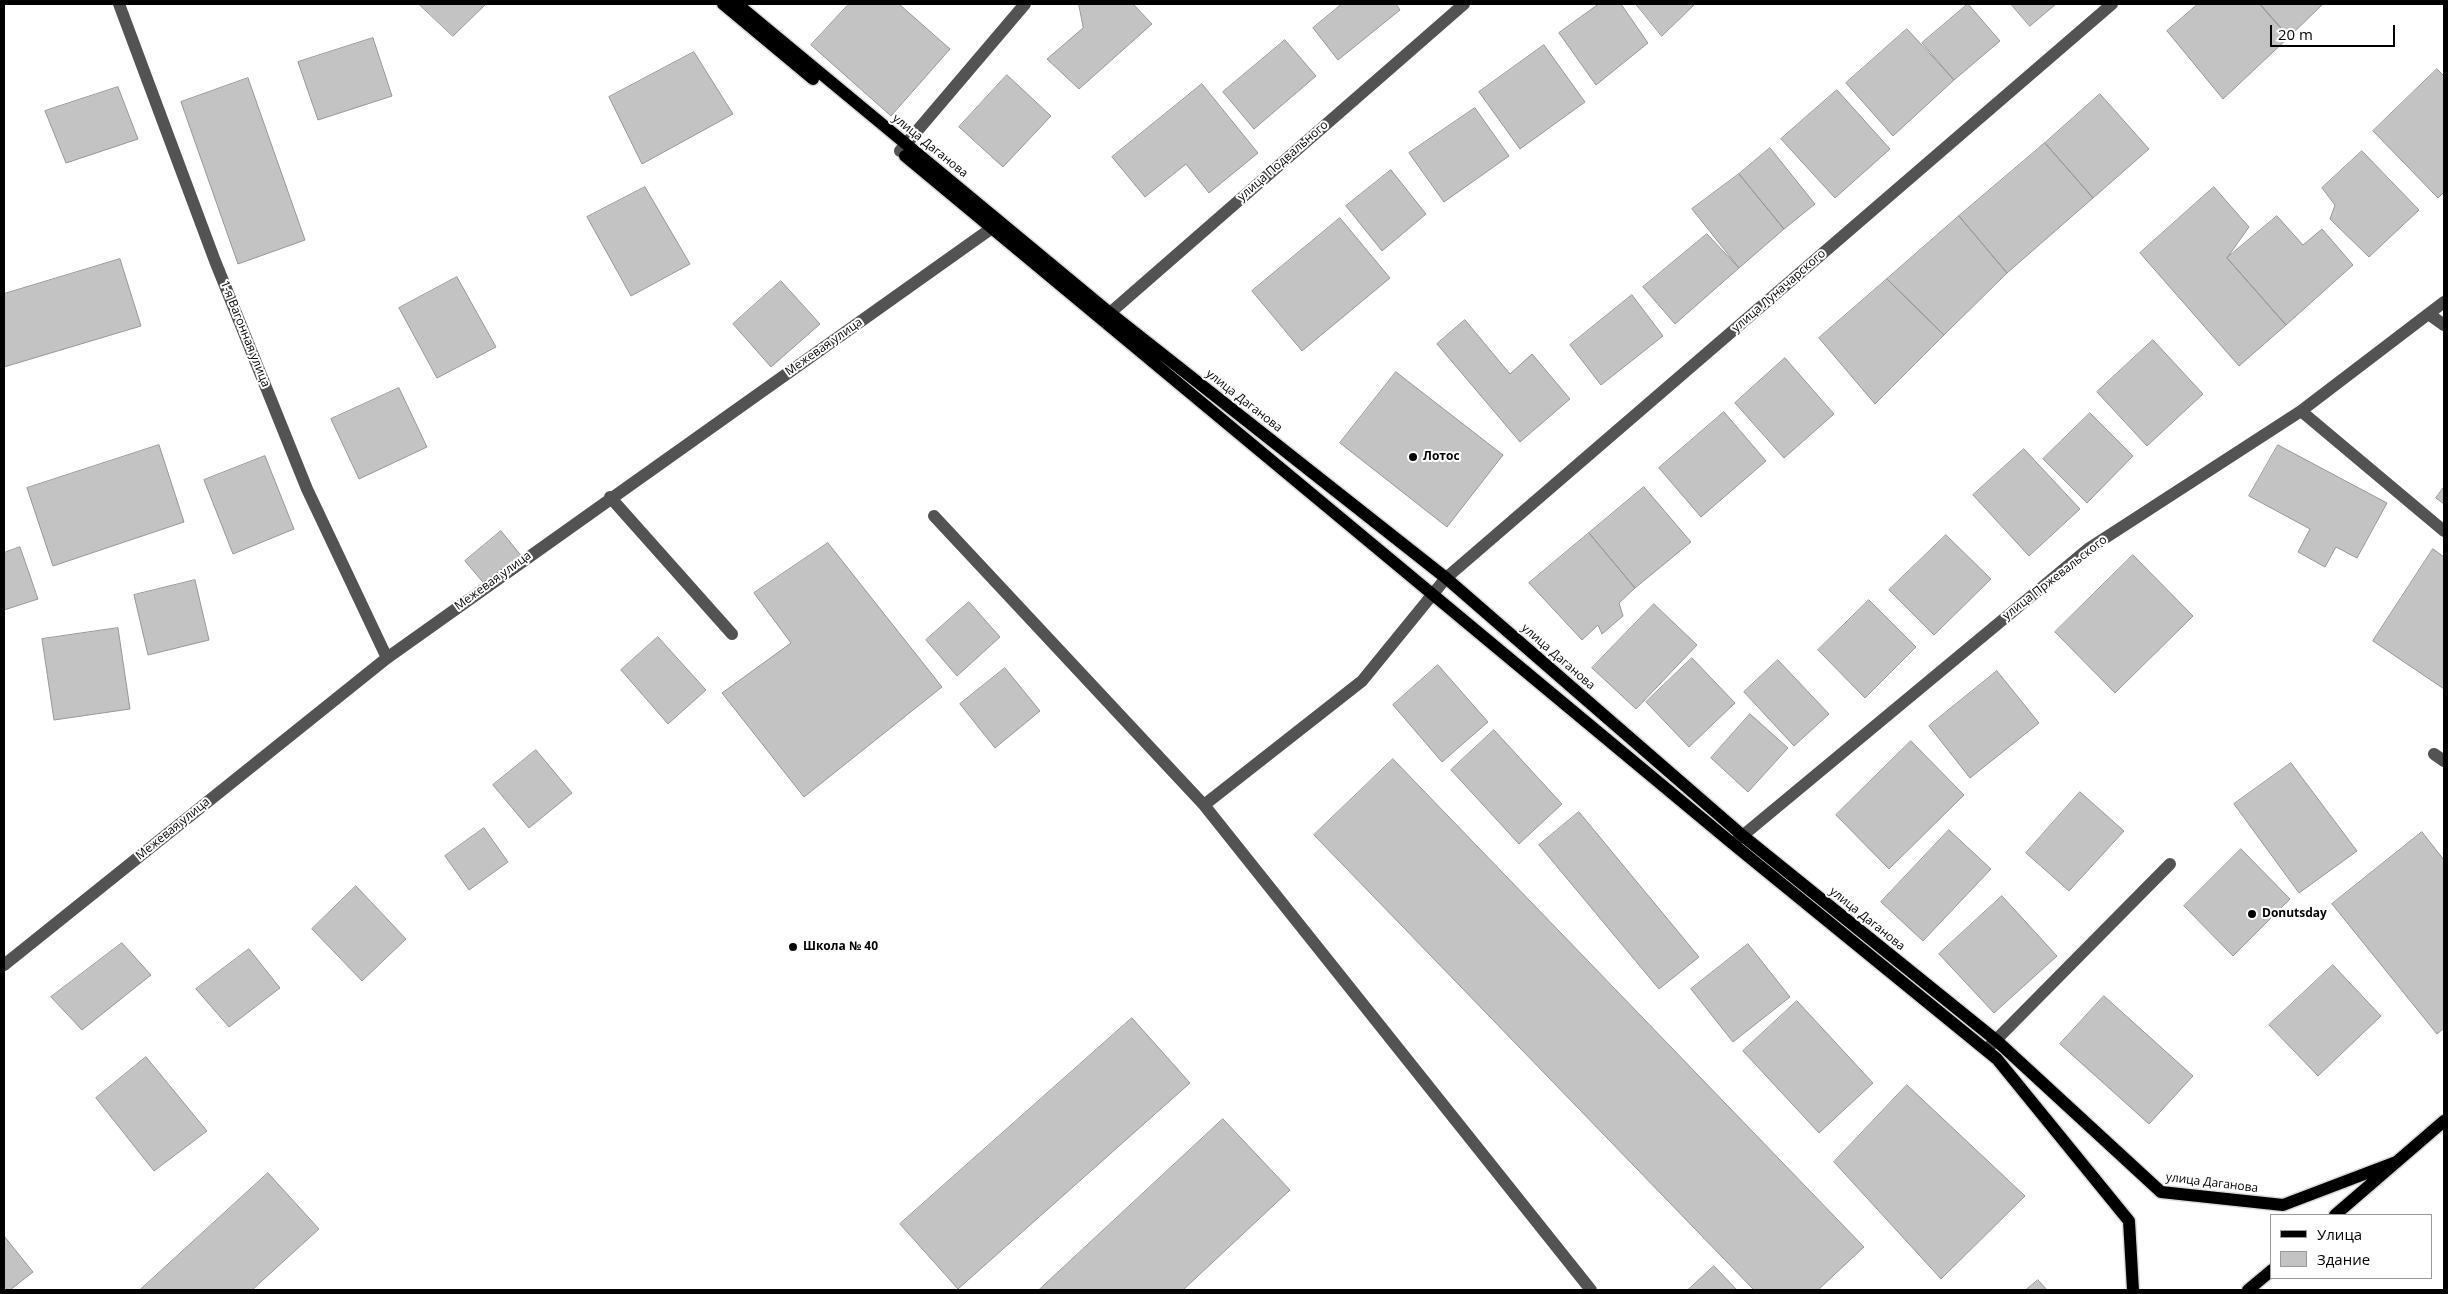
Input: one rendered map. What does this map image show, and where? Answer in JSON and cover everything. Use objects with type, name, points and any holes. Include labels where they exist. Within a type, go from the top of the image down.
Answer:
[{"type":"main road","name":"улица Даганова","points":[[723,4],[998,225],[1432,594],[1738,840],[1997,1041],[2161,1192],[2283,1205],[2396,1162]]},
{"type":"main road","name":"улица Даганова","points":[[737,4],[903,148]]},
{"type":"main road","name":"улица Даганова","points":[[1106,316],[1446,578],[1738,840],[1997,1059],[2130,1221],[2133,1290]]},
{"type":"main road","points":[[2336,1214],[2444,1121]]},
{"type":"main road","points":[[2248,1290],[2270,1272]]},
{"type":"street","name":"1-я Вагонная улица","points":[[118,4],[215,261],[304,480],[387,658]]},
{"type":"street","points":[[903,148],[1025,4]]},
{"type":"street","name":"улица Подвального","points":[[1106,316],[1464,4]]},
{"type":"street","name":"улица Луначарского","points":[[1204,805],[1362,681],[1446,578],[2112,4]]},
{"type":"street","name":"Межевая улица","points":[[4,965],[387,658],[610,497],[998,225]]},
{"type":"street","name":"улица Пржевальского","points":[[1738,840],[2088,549],[2301,412],[2444,302]]},
{"type":"street","points":[[2430,314],[2444,325]]},
{"type":"street","points":[[2301,412],[2444,531]]},
{"type":"street","points":[[610,497],[732,634]]},
{"type":"street","points":[[934,516],[1204,805],[1591,1290]]},
{"type":"street","points":[[1986,1050],[2170,864]]},
{"type":"building","points":[[419,4],[486,4],[453,36]]},
{"type":"building","points":[[849,4],[899,4],[950,49],[891,116],[811,45]]},
{"type":"building","points":[[1079,4],[1133,4],[1152,24],[1079,89],[1047,59],[1083,28]]},
{"type":"building","points":[[1342,4],[1396,4],[1400,10],[1338,60],[1313,28]]},
{"type":"building","points":[[1599,4],[1621,4],[1648,43],[1596,85],[1559,33]]},
{"type":"building","points":[[1636,4],[1695,4],[1662,36]]},
{"type":"building","points":[[1968,4],[2000,41],[1954,80],[1922,43]]},
{"type":"building","points":[[2011,4],[2056,4],[2030,26]]},
{"type":"building","points":[[2198,4],[2260,4],[2289,37],[2223,99],[2167,31]]},
{"type":"building","points":[[2260,4],[2323,4],[2289,37]]},
{"type":"building","points":[[1907,29],[1954,80],[1893,136],[1846,83]]},
{"type":"building","points":[[373,38],[392,96],[318,120],[298,62]]},
{"type":"building","points":[[1285,40],[1316,76],[1254,129],[1223,92]]},
{"type":"building","points":[[1544,45],[1585,102],[1520,149],[1479,92]]},
{"type":"building","points":[[694,52],[733,114],[642,164],[609,97]]},
{"type":"building","points":[[2437,69],[2444,76],[2444,192],[2438,198],[2373,131]]},
{"type":"building","points":[[1007,75],[1051,116],[1003,167],[959,127]]},
{"type":"building","points":[[248,78],[305,240],[238,264],[181,102]]},
{"type":"building","points":[[1202,84],[1258,153],[1209,193],[1186,164],[1145,197],[1112,157]]},
{"type":"building","points":[[118,87],[138,139],[66,163],[45,111]]},
{"type":"building","points":[[1837,90],[1890,149],[1835,198],[1781,139]]},
{"type":"building","points":[[2100,94],[2149,149],[2093,198],[2045,143]]},
{"type":"building","points":[[1475,108],[1509,156],[1444,202],[1409,153]]},
{"type":"building","points":[[2045,143],[2093,198],[2007,273],[1959,216]]},
{"type":"building","points":[[1770,148],[1815,204],[1784,229],[1739,174]]},
{"type":"building","points":[[2362,151],[2419,210],[2369,257],[2330,219],[2335,205],[2322,188]]},
{"type":"building","points":[[1391,170],[1426,214],[1382,251],[1346,206]]},
{"type":"building","points":[[1739,174],[1784,229],[1739,268],[1692,209]]},
{"type":"building","points":[[645,187],[690,264],[631,296],[587,217]]},
{"type":"building","points":[[2214,187],[2249,227],[2227,258],[2286,325],[2239,366],[2140,253]]},
{"type":"building","points":[[1959,216],[2007,273],[1944,335],[1887,279]]},
{"type":"building","points":[[2277,216],[2303,245],[2322,229],[2353,265],[2286,325],[2227,258]]},
{"type":"building","points":[[1340,218],[1390,278],[1302,351],[1252,291]]},
{"type":"building","points":[[1707,234],[1739,268],[1675,324],[1643,287]]},
{"type":"building","points":[[120,259],[141,326],[4,367],[4,294]]},
{"type":"building","points":[[457,277],[496,347],[437,378],[399,308]]},
{"type":"building","points":[[1887,279],[1944,335],[1875,404],[1819,338]]},
{"type":"building","points":[[781,281],[820,324],[771,367],[733,324]]},
{"type":"building","points":[[1632,295],[1663,336],[1601,385],[1570,345]]},
{"type":"building","points":[[1465,320],[1510,374],[1532,354],[1570,399],[1520,442],[1437,344]]},
{"type":"building","points":[[2153,340],[2203,394],[2147,446],[2097,392]]},
{"type":"building","points":[[1785,358],[1834,414],[1784,458],[1735,403]]},
{"type":"building","points":[[1396,372],[1503,455],[1447,527],[1340,443]]},
{"type":"building","points":[[399,388],[427,447],[359,479],[331,419]]},
{"type":"building","points":[[1724,412],[1766,461],[1701,517],[1659,468]]},
{"type":"building","points":[[2090,413],[2133,456],[2087,503],[2043,459]]},
{"type":"building","points":[[159,445],[184,522],[53,566],[27,488]]},
{"type":"building","points":[[2278,445],[2387,503],[2357,558],[2336,547],[2325,567],[2298,552],[2310,529],[2249,496]]},
{"type":"building","points":[[2024,449],[2080,509],[2029,556],[1973,495]]},
{"type":"building","points":[[265,456],[294,529],[233,554],[204,480]]},
{"type":"building","points":[[1644,487],[1691,542],[1635,588],[1589,533]]},
{"type":"building","points":[[2444,487],[2444,504],[2436,498]]},
{"type":"building","points":[[501,531],[523,558],[487,587],[465,561]]},
{"type":"building","points":[[1589,533],[1635,588],[1619,603],[1623,616],[1602,634],[1598,625],[1582,640],[1529,583]]},
{"type":"building","points":[[1946,535],[1991,579],[1934,635],[1889,590]]},
{"type":"building","points":[[828,543],[942,687],[804,797],[722,693],[791,643],[754,593]]},
{"type":"building","points":[[20,547],[38,599],[4,610],[4,553]]},
{"type":"building","points":[[2433,549],[2444,557],[2444,689],[2373,641]]},
{"type":"building","points":[[2133,555],[2193,616],[2115,693],[2055,632]]},
{"type":"building","points":[[195,580],[209,640],[148,655],[134,595]]},
{"type":"building","points":[[1869,600],[1916,647],[1865,698],[1818,650]]},
{"type":"building","points":[[969,602],[1000,637],[957,676],[926,640]]},
{"type":"building","points":[[1654,604],[1697,645],[1636,709],[1592,668]]},
{"type":"building","points":[[118,628],[130,709],[54,720],[42,639]]},
{"type":"building","points":[[658,637],[706,690],[668,724],[621,670]]},
{"type":"building","points":[[1692,658],[1735,703],[1689,747],[1646,702]]},
{"type":"building","points":[[1778,660],[1829,714],[1794,746],[1744,692]]},
{"type":"building","points":[[1438,665],[1488,722],[1442,762],[1393,705]]},
{"type":"building","points":[[1005,668],[1040,711],[995,748],[960,704]]},
{"type":"building","points":[[1997,671],[2039,723],[1970,778],[1929,726]]},
{"type":"building","points":[[1750,714],[1788,748],[1748,792],[1711,758]]},
{"type":"building","points":[[1494,730],[1562,804],[1519,844],[1451,770]]},
{"type":"building","points":[[1911,741],[1964,795],[1889,869],[1836,815]]},
{"type":"building","points":[[536,750],[572,793],[529,828],[493,785]]},
{"type":"building","points":[[1393,759],[1864,1247],[1818,1290],[1754,1290],[1314,835]]},
{"type":"building","points":[[2291,763],[2357,851],[2299,893],[2234,804]]},
{"type":"building","points":[[2080,792],[2124,831],[2069,891],[2026,853]]},
{"type":"building","points":[[1579,812],[1699,957],[1659,989],[1539,845]]},
{"type":"building","points":[[484,828],[508,862],[469,890],[445,856]]},
{"type":"building","points":[[1949,830],[1991,869],[1923,941],[1881,902]]},
{"type":"building","points":[[2422,832],[2444,860],[2444,1028],[2437,1034],[2332,904]]},
{"type":"building","points":[[2241,849],[2290,899],[2233,956],[2184,906]]},
{"type":"building","points":[[356,886],[406,939],[362,981],[312,929]]},
{"type":"building","points":[[2002,896],[2057,956],[1994,1013],[1939,954]]},
{"type":"building","points":[[122,943],[151,975],[82,1030],[51,997]]},
{"type":"building","points":[[1748,944],[1790,997],[1733,1042],[1691,989]]},
{"type":"building","points":[[249,949],[280,988],[229,1027],[196,989]]},
{"type":"building","points":[[2333,965],[2381,1016],[2318,1076],[2269,1025]]},
{"type":"building","points":[[2104,996],[2193,1076],[2149,1124],[2060,1044]]},
{"type":"building","points":[[1797,1001],[1873,1083],[1819,1133],[1743,1051]]},
{"type":"building","points":[[1132,1018],[1190,1083],[958,1289],[900,1224]]},
{"type":"building","points":[[146,1057],[207,1131],[154,1171],[96,1098]]},
{"type":"building","points":[[1907,1085],[2025,1196],[1941,1279],[1834,1162]]},
{"type":"building","points":[[1223,1119],[1290,1190],[1183,1290],[1039,1290]]},
{"type":"building","points":[[268,1173],[319,1229],[252,1290],[140,1290]]},
{"type":"building","points":[[4,1236],[33,1272],[10,1290],[4,1290]]},
{"type":"building","points":[[1714,1266],[1737,1290],[1688,1290]]},
{"type":"building","points":[[2038,1280],[2047,1290],[2026,1290]]},
{"type":"place","name":"Лотос","points":[[1413,457]]},
{"type":"place","name":"Donutsday","points":[[2252,914]]},
{"type":"place","name":"Школа № 40","points":[[793,947]]}]
